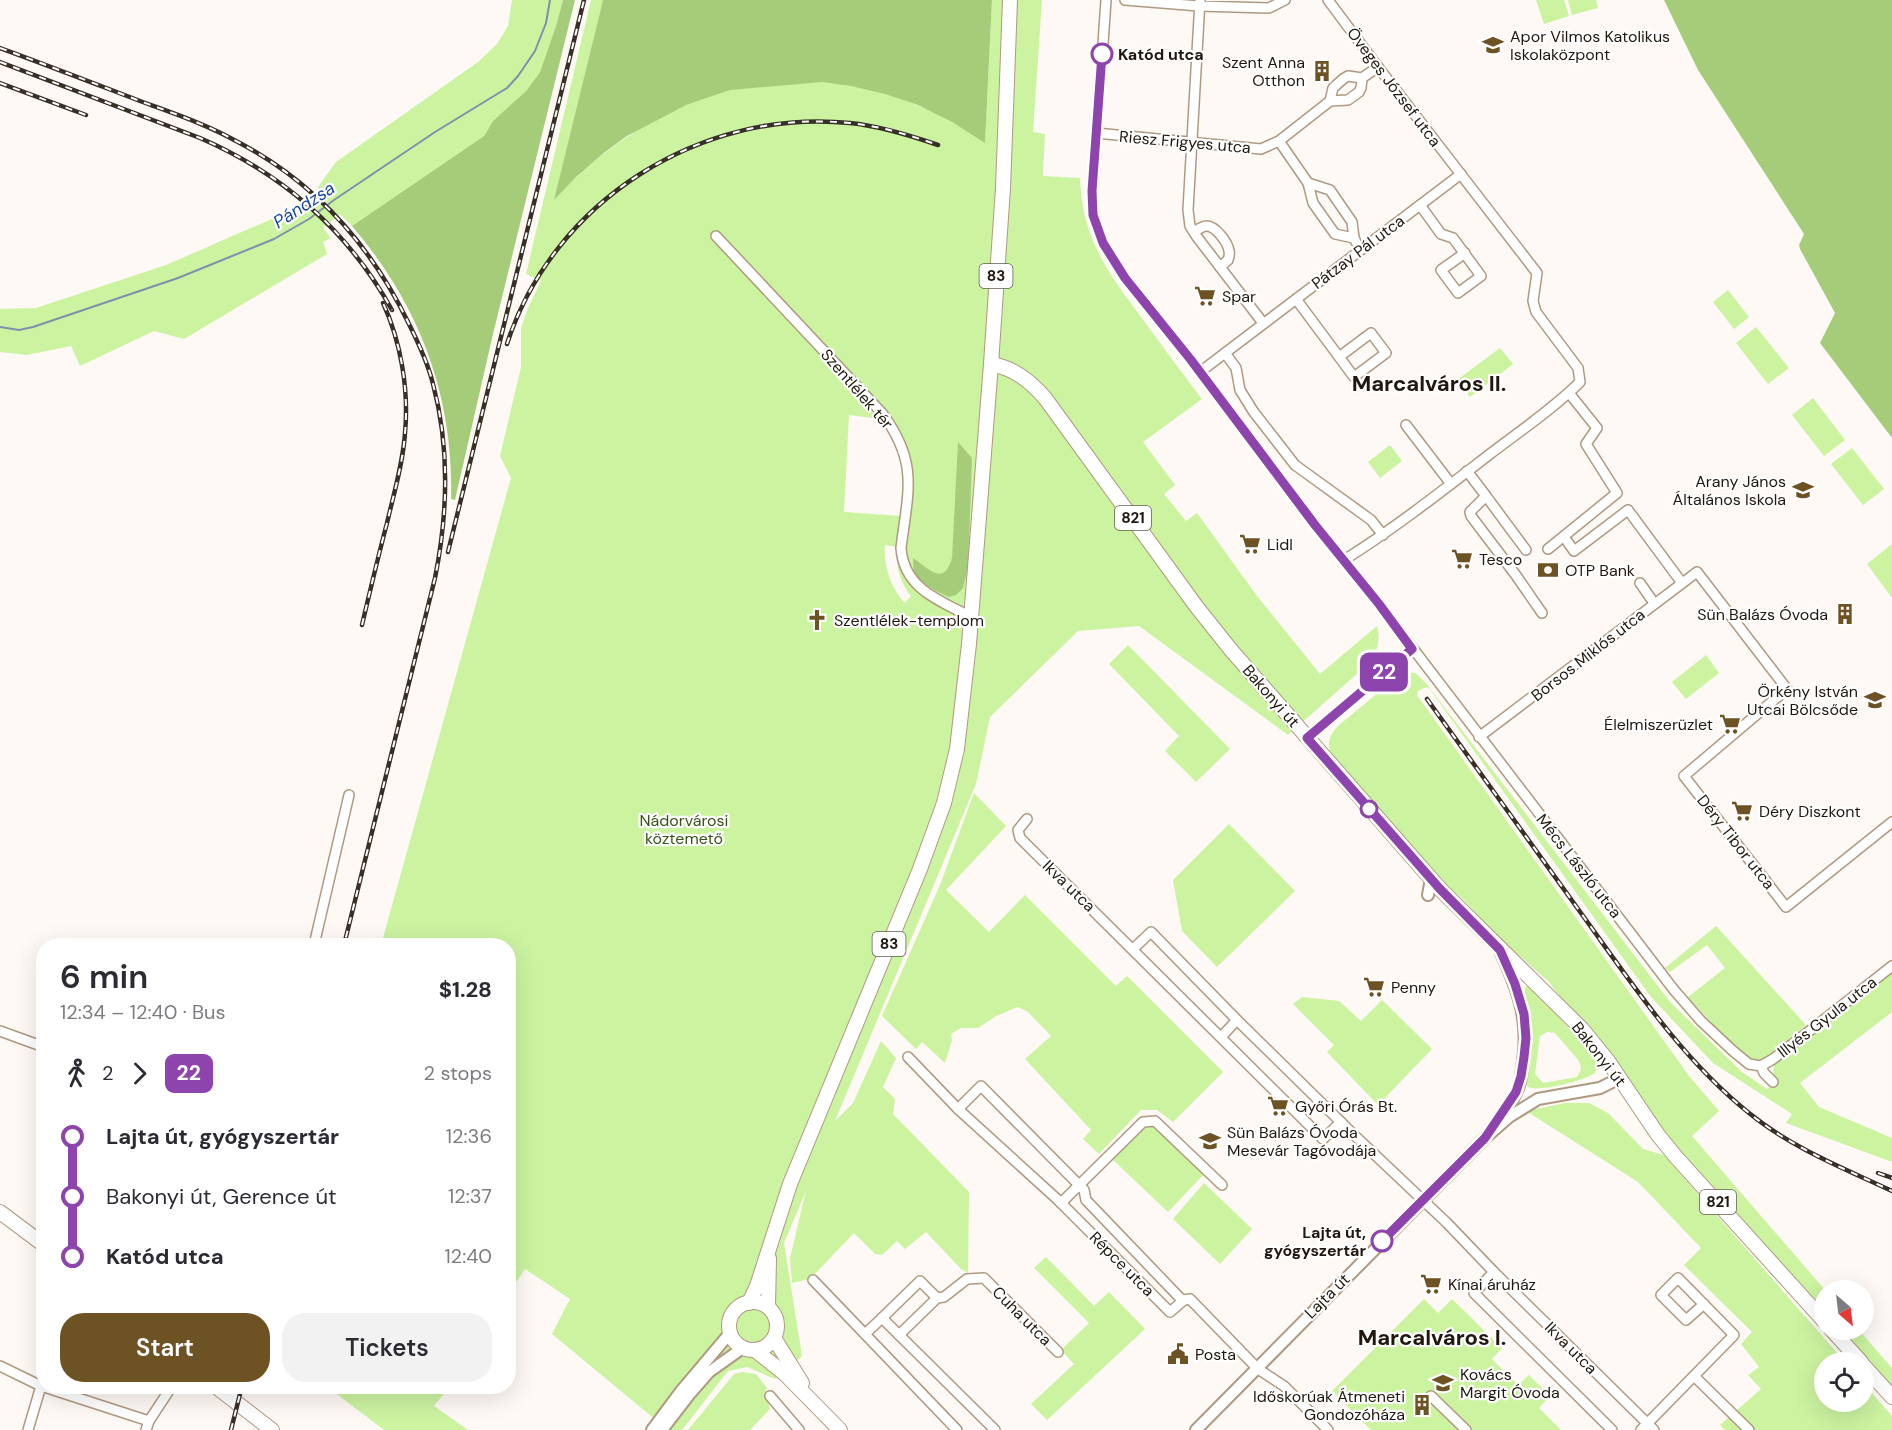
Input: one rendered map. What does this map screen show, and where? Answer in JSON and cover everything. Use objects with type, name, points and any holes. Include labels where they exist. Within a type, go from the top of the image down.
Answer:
[{"type":"main road","name":"83","points":[[840,1430],[785,1374],[734,1340],[730,1333],[730,1325],[734,1312],[748,1303],[757,1286],[790,1184],[920,869],[944,802],[957,749],[971,617],[991,364],[1003,188],[1010,0]]},
{"type":"main road","name":"Bakonyi út","points":[[991,364],[1004,366],[1026,379],[1045,398],[1196,606],[1307,738],[1436,884],[1582,1029],[1676,1157],[1814,1310]]},
{"type":"main road","points":[[0,1212],[36,1239]]},
{"type":"main road","name":"83","points":[[770,1243],[768,1307],[777,1323],[774,1338],[815,1403]]},
{"type":"main road","points":[[748,1303],[756,1302],[768,1307]]},
{"type":"main road","points":[[749,1348],[762,1348],[774,1338]]},
{"type":"main road","points":[[1841,1340],[1852,1352]]},
{"type":"main road","points":[[1874,1377],[1892,1397]]},
{"type":"main road","points":[[225,1394],[272,1430]]},
{"type":"street","name":"Mécs László utca","points":[[1106,0],[1092,204],[1093,215],[1103,243],[1125,278],[1200,372],[1280,479],[1688,1006],[1749,1064],[1761,1066]]},
{"type":"street","points":[[1125,0],[1269,8],[1286,0]]},
{"type":"street","name":"Öveges József utca","points":[[1328,0],[1461,174]]},
{"type":"street","points":[[1200,3],[1188,210],[1191,226],[1263,323]]},
{"type":"street","name":"Riesz Frigyes utca","points":[[1330,101],[1333,88],[1343,79],[1348,76],[1362,78],[1378,67]]},
{"type":"street","name":"Riesz Frigyes utca","points":[[1096,134],[1261,149],[1279,141],[1330,101],[1348,100],[1361,88],[1362,78]]},
{"type":"street","points":[[1279,141],[1308,183],[1312,203],[1335,234],[1354,238]]},
{"type":"street","points":[[1344,560],[1383,535],[1451,484],[1569,393],[1580,382],[1578,368],[1536,312],[1533,301],[1537,273],[1461,174]]},
{"type":"street","name":"Pátzay Pál utca","points":[[1200,372],[1461,174]]},
{"type":"street","points":[[1308,183],[1330,190],[1352,222],[1354,238],[1361,249]]},
{"type":"street","name":"Pátzay Pál utca","points":[[1420,206],[1441,234],[1453,238],[1465,254]]},
{"type":"street","points":[[1194,232],[1204,226],[1209,226],[1226,243],[1229,251],[1228,260],[1220,267]]},
{"type":"street","name":"Szentlélek tér","points":[[716,236],[887,420],[905,457],[909,475],[901,548],[906,570],[911,580],[931,596],[971,617]]},
{"type":"street","name":"Pátzay Pál utca","points":[[1296,299],[1354,376],[1386,353],[1371,333],[1340,357]]},
{"type":"street","points":[[1225,353],[1236,368],[1240,390],[1253,411],[1295,465],[1366,517],[1383,535]]},
{"type":"street","points":[[1548,549],[1617,493],[1586,444],[1597,428],[1569,393]]},
{"type":"street","points":[[1406,425],[1451,484]]},
{"type":"street","points":[[1280,479],[1295,465]]},
{"type":"street","points":[[1467,471],[1526,550]]},
{"type":"street","points":[[1486,496],[1470,512],[1471,516],[1542,613]]},
{"type":"street","points":[[1567,541],[1574,551],[1628,510],[1682,583]]},
{"type":"street","name":"Borsos Miklós utca","points":[[1479,737],[1696,572],[1787,689]]},
{"type":"street","points":[[1640,583],[1654,603]]},
{"type":"street","points":[[1307,738],[1412,649]]},
{"type":"street","name":"Déry Tibor utca","points":[[1787,689],[1684,776],[1786,907],[1892,822]]},
{"type":"street","points":[[316,938],[349,795]]},
{"type":"street","name":"Ikva utca","points":[[1027,819],[1018,830],[1020,838],[1323,1139],[1341,1122]]},
{"type":"street","name":"Ikva utca","points":[[1133,949],[1151,932],[1237,1020],[1423,1200],[1648,1428],[1734,1335],[1704,1304],[1678,1278],[1661,1294],[1686,1320],[1704,1304]]},
{"type":"street","name":"Lajta út","points":[[1485,1138],[1516,1092],[1521,1076],[1526,1038],[1524,1014],[1515,984],[1500,950]]},
{"type":"street","name":"Illyés Gyula utca","points":[[1761,1066],[1892,966]]},
{"type":"street","points":[[1221,1037],[1237,1020]]},
{"type":"street","points":[[0,1030],[36,1044]]},
{"type":"street","name":"Répce utca","points":[[908,1057],[958,1109],[1061,1203],[1170,1312],[1184,1300],[1190,1299],[1258,1368],[1284,1386],[1328,1430]]},
{"type":"street","points":[[1761,1066],[1773,1082]]},
{"type":"street","name":"Lajta út","points":[[1196,1430],[1485,1138],[1509,1118],[1538,1099],[1600,1088],[1620,1078]]},
{"type":"street","name":"Répce utca","points":[[958,1109],[981,1086],[1084,1190],[1086,1200],[1184,1300]]},
{"type":"street","points":[[1061,1203],[1143,1122],[1155,1121],[1222,1185]]},
{"type":"street","name":"Ikva utca","points":[[1494,1272],[1474,1293],[1612,1430]]},
{"type":"street","name":"Cuha utca","points":[[899,1335],[937,1298],[944,1297],[967,1279],[984,1278],[1058,1352]]},
{"type":"street","points":[[813,1280],[957,1430]]},
{"type":"street","points":[[865,1334],[920,1281],[937,1298]]},
{"type":"street","points":[[882,1318],[995,1430]]},
{"type":"street","points":[[652,1430],[681,1391],[730,1333]]},
{"type":"street","points":[[662,1430],[708,1372],[749,1348]]},
{"type":"street","points":[[0,1366],[36,1384]]},
{"type":"street","points":[[1694,1376],[1749,1430]]},
{"type":"street","points":[[28,1430],[39,1394]]},
{"type":"street","points":[[63,1394],[147,1425],[167,1394]]},
{"type":"street","points":[[770,1396],[800,1430]]},
{"type":"street","points":[[1431,1396],[1466,1430]]},
{"type":"green space","points":[[512,0],[563,0],[540,72],[526,91],[493,121],[484,136],[352,226],[340,214],[323,228],[331,238],[323,242],[327,254],[184,339],[154,331],[80,366],[71,346],[27,355],[0,352],[0,309],[36,308],[166,265],[290,211],[296,206],[302,211],[321,197],[318,187],[336,162],[478,62],[497,44],[508,26]]},
{"type":"green space","points":[[563,0],[575,0],[455,500],[451,499],[446,424],[439,388],[428,353],[414,319],[396,287],[376,256],[352,226],[484,136],[493,121],[526,91],[540,72]]},
{"type":"green space","name":"Nádorvárosi köztemető","points":[[591,0],[603,0],[555,198],[593,163],[634,132],[679,108],[703,98],[739,88],[817,82],[859,87],[926,109],[985,142],[992,0],[1042,0],[1033,132],[1045,134],[1043,176],[1080,178],[1086,220],[1100,255],[1120,288],[1202,399],[1143,442],[1175,485],[1164,494],[1186,521],[1197,513],[1257,596],[1320,674],[1377,626],[1379,637],[1374,656],[1368,664],[1288,735],[1139,626],[1078,631],[990,717],[976,784],[835,1121],[853,1103],[881,1041],[896,1058],[883,1087],[895,1099],[893,1114],[969,1192],[968,1273],[961,1269],[926,1232],[905,1249],[897,1241],[882,1255],[875,1254],[854,1233],[810,1279],[792,1283],[790,1258],[806,1191],[784,1243],[802,1356],[775,1379],[747,1367],[728,1371],[682,1430],[668,1430],[552,1334],[570,1299],[525,1269],[516,1282],[516,938],[383,938],[511,478],[500,456],[521,367],[521,328],[541,281],[526,274]],"holes":[[[849,415],[881,419],[895,443],[902,465],[904,488],[902,516],[844,512]],[[885,545],[897,547],[899,573],[911,596],[905,603],[896,591],[885,561]]]},
{"type":"green space","points":[[603,0],[992,0],[985,143],[952,122],[918,105],[851,86],[822,82],[730,90],[686,105],[627,136],[575,178],[554,200]]},
{"type":"green space","points":[[1536,0],[1564,0],[1569,16],[1544,24]]},
{"type":"green space","points":[[1568,0],[1596,0],[1598,8],[1572,15]]},
{"type":"green space","points":[[1664,0],[1892,0],[1892,438],[1820,343],[1835,313],[1800,249],[1799,245],[1804,234],[1698,70]]},
{"type":"green space","points":[[1728,290],[1749,317],[1734,329],[1713,302]]},
{"type":"green space","points":[[1756,327],[1789,368],[1768,384],[1736,343]]},
{"type":"green space","points":[[1500,348],[1513,364],[1470,397],[1457,380]]},
{"type":"green space","points":[[1813,398],[1845,440],[1824,456],[1792,415]]},
{"type":"green space","points":[[958,442],[972,458],[968,568],[963,588],[956,595],[949,597],[914,577],[913,558],[940,574],[949,567],[952,558]]},
{"type":"green space","points":[[1390,445],[1402,461],[1380,478],[1368,462]]},
{"type":"green space","points":[[1852,448],[1884,489],[1863,505],[1831,464]]},
{"type":"green space","points":[[1892,544],[1892,598],[1867,564]]},
{"type":"green space","points":[[1128,645],[1230,749],[1196,782],[1165,751],[1179,736],[1109,664]]},
{"type":"green space","points":[[1706,655],[1719,673],[1686,699],[1672,682]]},
{"type":"green space","points":[[1407,672],[1415,673],[1425,682],[1671,1003],[1742,1072],[1767,1089],[1777,1080],[1773,1073],[1774,1065],[1887,973],[1892,965],[1892,1012],[1800,1083],[1819,1107],[1892,1138],[1892,1162],[1786,1123],[1792,1114],[1713,1063],[1651,997],[1430,689],[1426,687],[1418,691],[1417,695],[1689,1076],[1719,1111],[1692,1136],[1816,1280],[1814,1280],[1814,1309],[1667,1141],[1597,1038],[1549,982],[1495,934],[1464,900],[1428,869],[1333,758],[1329,749],[1329,741],[1338,726],[1397,677]]},
{"type":"green space","points":[[974,793],[1006,826],[946,890],[989,932],[1025,895],[1116,986],[1127,976],[1223,1072],[1173,1122],[1157,1110],[1141,1110],[1099,1154],[1083,1139],[1091,1130],[1025,1059],[1051,1036],[1028,1012],[1018,1007],[996,1016],[978,1028],[961,1028],[951,1034],[952,1040],[945,1063],[922,1042],[916,1049],[882,1016],[940,885]]},
{"type":"green space","points":[[1229,824],[1295,891],[1217,967],[1182,931],[1173,880]]},
{"type":"green space","points":[[1716,926],[1806,1025],[1759,1063],[1746,1060],[1688,997],[1725,968],[1707,945],[1670,972],[1665,968]]},
{"type":"green space","points":[[1527,985],[1534,988],[1597,1061],[1598,1066],[1595,1073],[1562,1085],[1542,1088],[1528,1087],[1526,1083],[1529,1026],[1525,996]],"holes":[[[1547,1032],[1555,1033],[1579,1061],[1581,1069],[1577,1077],[1543,1083],[1535,1074],[1540,1036]]]},
{"type":"green space","points":[[1302,997],[1339,1001],[1361,1021],[1382,1000],[1432,1049],[1378,1105],[1327,1052],[1334,1045],[1293,1004]]},
{"type":"green space","points":[[1565,1103],[1589,1103],[1608,1113],[1643,1149],[1664,1155],[1814,1327],[1814,1340],[1826,1340],[1836,1352],[1814,1352],[1814,1412],[1874,1412],[1874,1396],[1892,1416],[1892,1430],[1725,1430],[1720,1425],[1761,1389],[1748,1375],[1759,1367],[1741,1344],[1752,1332],[1684,1265],[1701,1248],[1638,1182],[1526,1111]]},
{"type":"green space","points":[[1145,1125],[1154,1125],[1204,1174],[1168,1212],[1112,1159]]},
{"type":"green space","points":[[1204,1183],[1252,1229],[1220,1264],[1173,1219]]},
{"type":"green space","points":[[1046,1257],[1094,1306],[1109,1292],[1145,1329],[1047,1420],[1031,1404],[1074,1364],[1061,1350],[1089,1323],[1034,1268]]},
{"type":"green space","points":[[1424,1299],[1438,1313],[1452,1299],[1502,1348],[1492,1359],[1518,1385],[1529,1375],[1550,1396],[1539,1408],[1561,1430],[1371,1430],[1332,1391]]},
{"type":"green space","points":[[1842,1340],[1868,1340],[1892,1368],[1892,1396],[1874,1376],[1874,1352],[1853,1352]]},
{"type":"green space","points":[[742,1372],[756,1374],[767,1388],[765,1393],[770,1409],[750,1430],[688,1430],[734,1374]]},
{"type":"green space","points":[[337,1394],[444,1394],[434,1406],[468,1430],[384,1430]]},
{"type":"waterway","name":"Pándzsa","points":[[0,327],[19,330],[33,327],[178,278],[274,239],[309,219],[435,132],[507,88],[535,51],[546,23],[550,0]]},
{"type":"railway","points":[[448,552],[584,0]]},
{"type":"railway","points":[[0,48],[213,129],[264,157],[290,175],[337,217],[376,266],[393,293],[426,360],[439,408],[445,456],[443,529],[435,578],[346,938]]},
{"type":"railway","points":[[0,62],[200,138],[259,169],[310,207],[333,229],[355,254],[392,310]]},
{"type":"railway","points":[[0,83],[86,115]]},
{"type":"railway","points":[[507,344],[529,293],[559,247],[596,207],[640,174],[688,149],[740,131],[794,122],[861,124],[894,131],[938,145]]},
{"type":"railway","points":[[362,625],[398,478],[405,433],[405,383],[395,334],[383,303]]},
{"type":"railway","points":[[1427,699],[1642,997],[1681,1047],[1725,1092],[1765,1125],[1818,1156],[1892,1191]]},
{"type":"railway","points":[[1878,1173],[1892,1178]]},
{"type":"railway","points":[[231,1430],[240,1394]]},
{"type":"bus line","name":"22","points":[[1102,54],[1092,204],[1093,215],[1103,243],[1125,278],[1191,360],[1412,649],[1307,738],[1440,889],[1500,950],[1515,984],[1524,1014],[1526,1038],[1521,1076],[1516,1092],[1505,1110],[1485,1138],[1382,1241]]},
{"type":"place","name":"Apor Vilmos Katolikus Iskolaközpont","points":[[1493,45]]},
{"type":"place","name":"Katód utca","points":[[1102,54]]},
{"type":"place","name":"Szent Anna Otthon","points":[[1322,71]]},
{"type":"place","name":"Spar","points":[[1205,296]]},
{"type":"place","name":"Arany János Általános Iskola","points":[[1803,490]]},
{"type":"place","name":"Lidl","points":[[1250,544]]},
{"type":"place","name":"Tesco","points":[[1462,559]]},
{"type":"place","name":"OTP Bank","points":[[1548,570]]},
{"type":"place","name":"Sün Balázs Óvoda","points":[[1845,614]]},
{"type":"place","name":"Szentlélek-templom","points":[[817,620]]},
{"type":"place","name":"Örkény István Utcai Bölcsőde","points":[[1875,700]]},
{"type":"place","name":"Élelmiszerüzlet","points":[[1730,724]]},
{"type":"place","name":"Déry Diszkont","points":[[1742,811]]},
{"type":"place","name":"Penny","points":[[1374,987]]},
{"type":"place","name":"Győri Órás Bt.","points":[[1278,1106]]},
{"type":"place","name":"Sün Balázs Óvoda Mesevár Tagóvodája","points":[[1210,1141]]},
{"type":"place","name":"Lajta út, gyógyszertár","points":[[1382,1241]]},
{"type":"place","name":"Kínai áruház","points":[[1431,1284]]},
{"type":"place","name":"Posta","points":[[1178,1354]]},
{"type":"place","name":"Kovács Margit Óvoda","points":[[1443,1383]]},
{"type":"place","name":"Időskorúak Átmeneti Gondozóháza","points":[[1422,1405]]},
{"type":"district","name":"Marcalváros II.","points":[[1429,383]]},
{"type":"district","name":"Marcalváros I.","points":[[1432,1337]]}]
